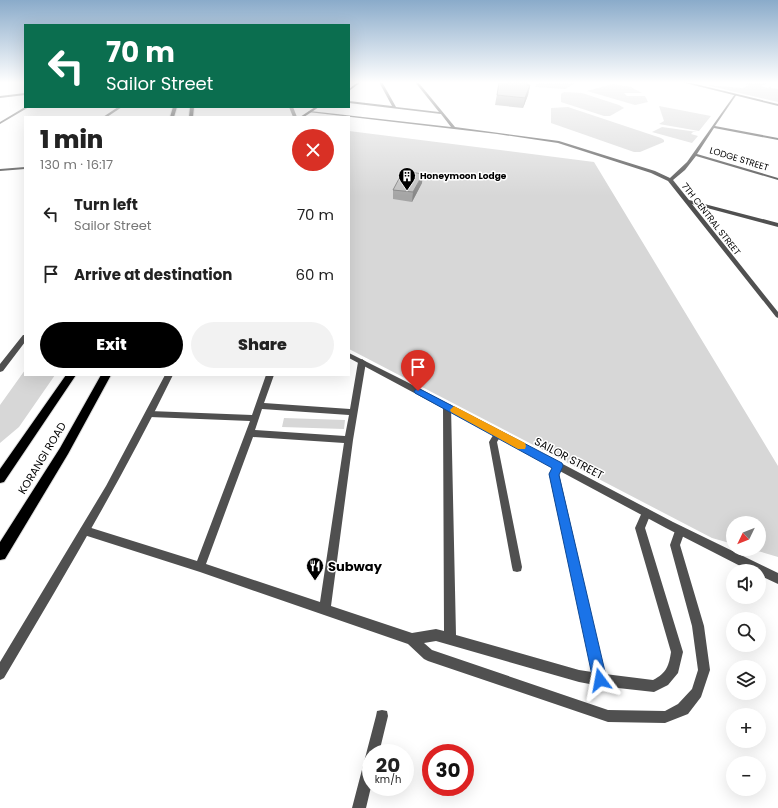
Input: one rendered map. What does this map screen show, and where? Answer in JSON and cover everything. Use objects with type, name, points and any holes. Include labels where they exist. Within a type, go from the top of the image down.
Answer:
[{"type":"main road","name":"KORANGI ROAD","points":[[0,478],[70,376]]},
{"type":"main road","name":"KORANGI ROAD","points":[[0,554],[64,451],[105,376]]},
{"type":"street","points":[[382,120],[559,142],[653,172],[670,180]]},
{"type":"street","points":[[447,120],[454,128]]},
{"type":"street","name":"7TH CENTRAL STREET","points":[[718,120],[696,155],[681,173],[670,180],[778,316]]},
{"type":"street","points":[[712,127],[778,139]]},
{"type":"street","name":"LODGE STREET","points":[[696,155],[778,179]]},
{"type":"street","points":[[0,171],[24,169]]},
{"type":"street","points":[[686,200],[778,225]]},
{"type":"street","points":[[765,300],[778,304]]},
{"type":"street","points":[[0,369],[24,338]]},
{"type":"street","name":"SAILOR STREET","points":[[350,356],[680,531],[778,579]]},
{"type":"street","points":[[325,608],[349,440],[362,362]]},
{"type":"street","points":[[0,674],[85,531],[150,414],[169,376]]},
{"type":"street","points":[[200,567],[256,418],[270,376]]},
{"type":"street","points":[[260,406],[354,412]]},
{"type":"street","points":[[447,406],[450,640]]},
{"type":"street","points":[[150,414],[256,418]]},
{"type":"street","points":[[250,433],[349,440]]},
{"type":"street","points":[[498,434],[493,442],[517,567]]},
{"type":"street","points":[[558,466],[554,474],[600,680]]},
{"type":"street","points":[[412,639],[436,635],[579,676],[600,680],[654,686],[664,681],[674,669],[678,652],[640,528],[646,513]]},
{"type":"street","points":[[85,531],[325,608],[412,639],[428,656],[608,716],[665,717],[683,709],[697,693],[704,670],[698,626],[674,545],[680,531]]},
{"type":"street","points":[[374,744],[382,716]]},
{"type":"street","points":[[359,808],[362,796]]},
{"type":"shaded area","points":[[551,120],[606,120],[661,138],[664,142],[640,152],[634,152],[551,123]]},
{"type":"shaded area","points":[[664,120],[708,120],[699,131],[659,124],[664,121]]},
{"type":"shaded area","points":[[662,127],[697,132],[693,132],[691,134],[698,136],[692,143],[652,132]]},
{"type":"shaded area","name":"Honeymoon Lodge","points":[[350,131],[594,162],[778,466],[778,557],[766,553],[766,516],[726,516],[726,542],[712,538],[350,350]]},
{"type":"shaded area","points":[[24,371],[24,376],[54,376],[19,427],[0,443],[0,405]]},
{"type":"shaded area","points":[[284,418],[345,420],[344,429],[282,427]]},
{"type":"building","points":[[403,171],[423,174],[413,192],[393,190]]},
{"type":"slow traffic","points":[[454,410],[521,446]]},
{"type":"place","name":"Honeymoon Lodge","points":[[407,191]]},
{"type":"place","name":"Subway","points":[[315,581]]},
{"type":"route","points":[[418,391],[558,466],[554,474],[600,680]]}]
